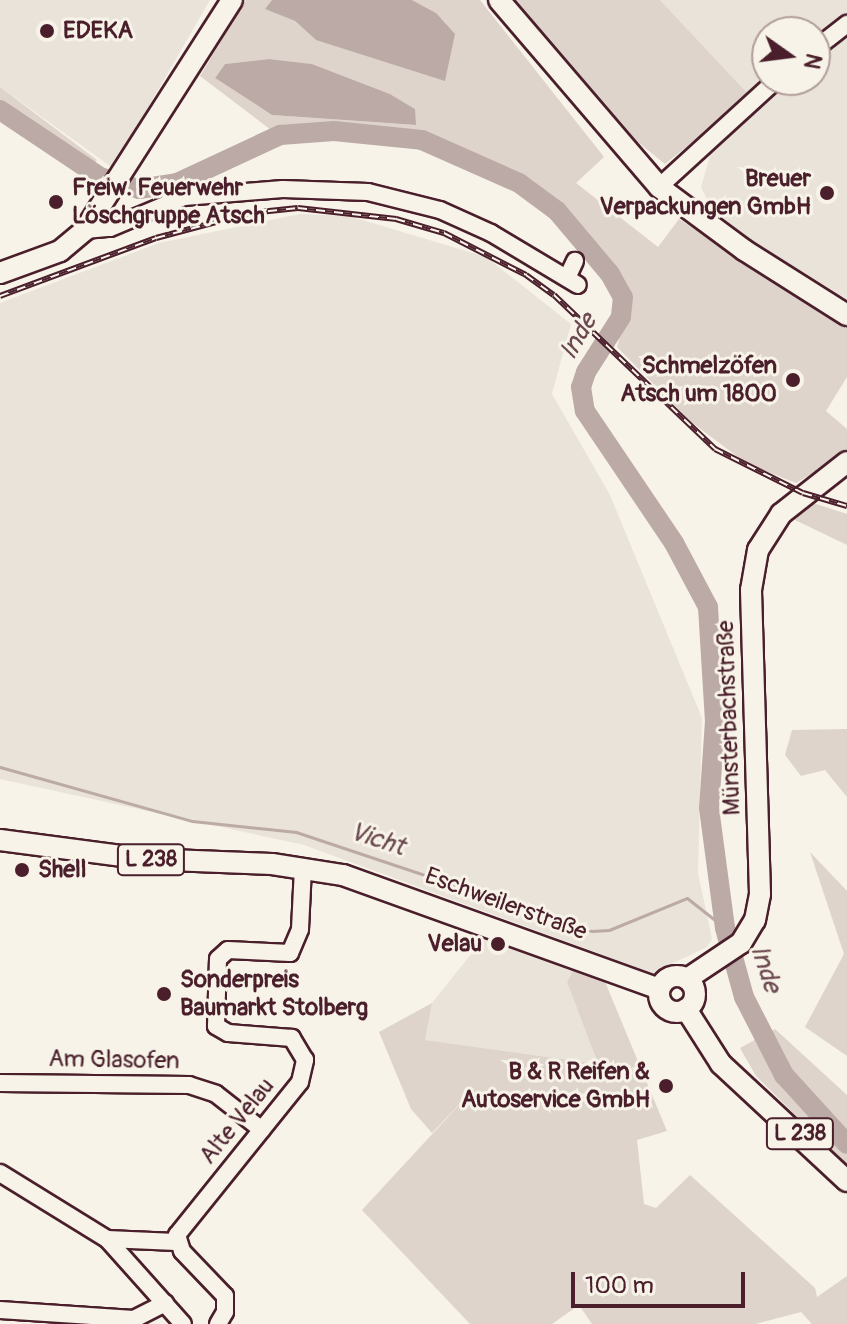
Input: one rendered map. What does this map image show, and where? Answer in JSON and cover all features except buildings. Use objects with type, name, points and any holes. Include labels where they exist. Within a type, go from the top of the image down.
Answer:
[{"type":"main road","points":[[0,273],[60,251],[85,230],[232,0]]},
{"type":"main road","points":[[499,0],[659,187],[847,315]]},
{"type":"main road","name":"Münsterbachstraße","points":[[687,979],[741,943],[755,920],[760,894],[752,569],[781,514],[847,462]]},
{"type":"main road","name":"Eschweilerstraße","points":[[0,840],[174,862],[303,868],[374,884],[659,989]]},
{"type":"main road","points":[[659,989],[669,977],[687,979],[695,995],[686,1009]]},
{"type":"main road","name":"L 238","points":[[659,989],[665,1007],[686,1009],[721,1064],[847,1181]]},
{"type":"street","points":[[831,36],[847,24]]},
{"type":"street","points":[[659,187],[759,96]]},
{"type":"street","points":[[85,230],[110,228],[184,197],[283,189],[368,192],[440,210],[491,233],[572,282],[575,261]]},
{"type":"street","name":"Alte Velau","points":[[176,1242],[180,1228],[300,1082],[304,1050],[292,1038],[228,1033],[216,1026],[218,959],[228,950],[290,953],[300,929],[303,868]]},
{"type":"street","name":"Am Glasofen","points":[[0,1083],[189,1085],[216,1094],[262,1130]]},
{"type":"street","points":[[0,1173],[107,1239],[183,1324]]},
{"type":"street","points":[[107,1239],[176,1242],[225,1296],[225,1312],[218,1324]]},
{"type":"street","points":[[0,1310],[134,1319],[165,1303]]},
{"type":"shaded area","points":[[0,0],[210,0],[113,168],[0,87]]},
{"type":"shaded area","points":[[246,0],[272,0],[266,9],[295,21],[316,40],[436,13],[412,0],[480,0],[604,157],[576,183],[658,247],[679,219],[847,328],[847,377],[826,411],[847,429],[847,453],[796,483],[746,463],[690,421],[617,347],[628,308],[625,286],[576,220],[545,194],[502,170],[426,136],[395,131],[271,130],[200,76]],"holes":[[[269,59],[312,64],[390,94],[415,109],[415,125],[272,115],[215,78],[225,64]]]},
{"type":"shaded area","points":[[272,0],[412,0],[436,13],[455,34],[445,81],[316,40],[295,21],[265,9]]},
{"type":"shaded area","points":[[514,0],[660,0],[750,96],[665,164],[612,121]]},
{"type":"shaded area","points":[[660,0],[847,0],[847,14],[831,27],[831,16],[751,16],[751,92],[748,94]]},
{"type":"shaded area","points":[[847,31],[847,299],[717,220],[701,187],[715,139],[767,96],[831,96],[831,44]]},
{"type":"shaded area","points":[[269,59],[312,64],[390,94],[415,109],[416,125],[272,115],[215,78],[225,64]]},
{"type":"shaded area","points":[[0,87],[97,160],[86,174],[0,114]]},
{"type":"shaded area","points":[[300,214],[349,216],[486,257],[571,324],[552,394],[610,495],[702,718],[698,873],[712,939],[707,947],[652,973],[304,845],[0,779],[0,303],[159,243]]},
{"type":"shaded area","points":[[810,502],[847,514],[847,545],[795,520]]},
{"type":"shaded area","points":[[847,729],[847,797],[825,770],[801,776],[785,755],[792,730]]},
{"type":"shaded area","points":[[810,852],[847,891],[847,1056],[805,1027],[844,954]]},
{"type":"shaded area","points":[[487,934],[575,966],[567,982],[598,1064],[424,1040],[432,1003]]},
{"type":"shaded area","points":[[575,966],[603,977],[667,1131],[637,1140],[644,1204],[656,1208],[690,1175],[815,1288],[817,1297],[847,1276],[847,1324],[812,1324],[801,1312],[755,1324],[592,1324],[579,1305],[552,1324],[470,1324],[362,1210],[472,1091],[432,1133],[411,1109],[379,1032],[432,1003],[425,1040],[598,1064],[567,982]]},
{"type":"shaded area","points":[[775,1029],[847,1095],[847,1166],[756,1076],[740,1048]]},
{"type":"waterway","name":"Inde","points":[[0,110],[100,177],[139,189],[177,183],[280,135],[334,131],[422,140],[519,183],[557,211],[610,274],[623,297],[621,317],[586,372],[581,387],[585,411],[674,543],[708,607],[715,721],[709,808],[725,928],[744,997],[784,1075],[847,1144]]},
{"type":"waterway","name":"Vicht","points":[[0,767],[192,821],[296,832],[592,931],[609,930],[687,898],[725,928]]},
{"type":"railway","points":[[0,296],[156,238],[250,213],[298,208],[396,219],[444,233],[526,275],[554,295],[715,449],[803,493],[847,506]]},
{"type":"place","name":"EDEKA","points":[[47,31]]},
{"type":"place","name":"Breuer Verpackungen GmbH","points":[[827,193]]},
{"type":"place","name":"Freiw. Feuerwehr Löschgruppe Atsch","points":[[56,202]]},
{"type":"place","name":"Schmelzöfen Atsch um 1800","points":[[793,380]]},
{"type":"place","name":"Shell","points":[[22,870]]},
{"type":"place","name":"Velau","points":[[498,944]]},
{"type":"place","name":"Sonderpreis Baumarkt Stolberg","points":[[164,994]]},
{"type":"place","name":"B & R Reifen & Autoservice GmbH","points":[[666,1086]]}]
